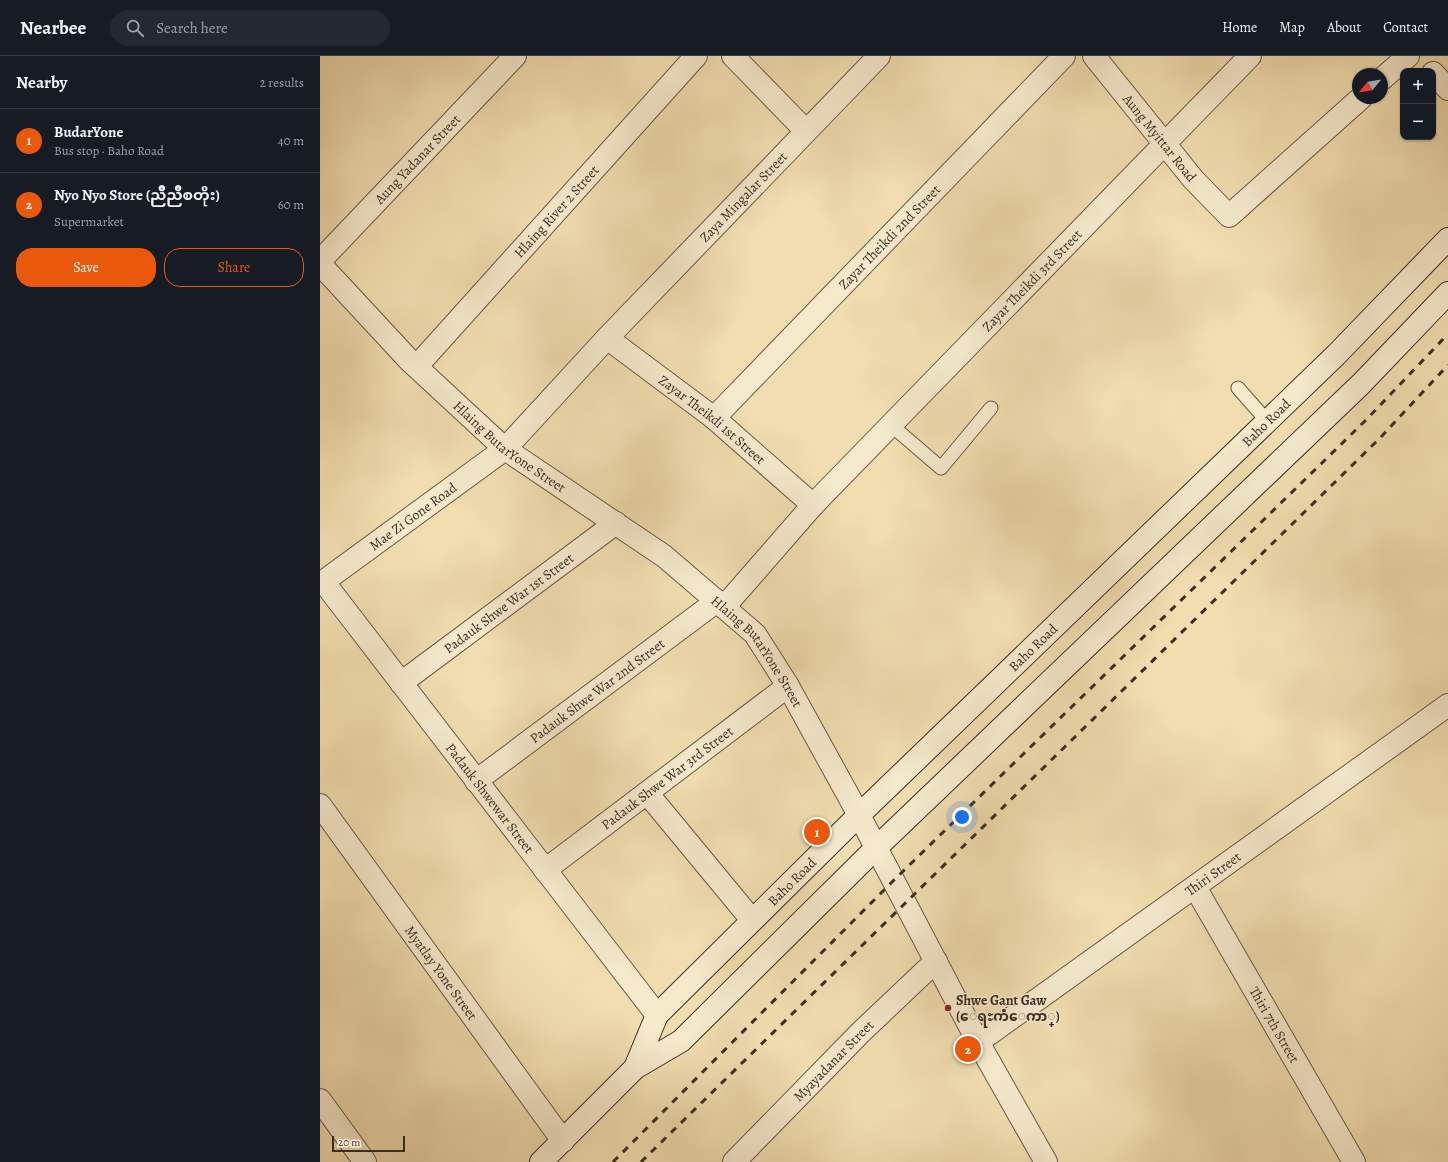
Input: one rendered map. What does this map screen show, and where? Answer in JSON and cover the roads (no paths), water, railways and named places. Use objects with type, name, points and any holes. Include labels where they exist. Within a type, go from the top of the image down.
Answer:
[{"type":"street","name":"Aung Yadanar Street","points":[[320,261],[515,56]]},
{"type":"street","name":"Hlaing River 2 Street","points":[[417,366],[696,56]]},
{"type":"street","points":[[733,56],[806,132]]},
{"type":"street","name":"Zaya Mingalar Street","points":[[505,449],[607,338],[879,56]]},
{"type":"street","name":"Zayar Theikdi 2nd Street","points":[[714,418],[1064,56]]},
{"type":"street","name":"Aung Myittar Road","points":[[1094,56],[1192,179],[1229,216],[1354,104]]},
{"type":"street","name":"Zayar Theikdi 3rd Street","points":[[813,505],[1250,56]]},
{"type":"street","points":[[1388,74],[1408,56]]},
{"type":"street","points":[[1418,56],[1428,68]]},
{"type":"street","points":[[1436,76],[1448,89]]},
{"type":"street","name":"Baho Road","points":[[635,1068],[658,1015],[859,815],[1336,355],[1448,239]]},
{"type":"street","name":"Hlaing ButarYone Street","points":[[320,264],[417,366],[505,449],[664,556],[755,634],[788,686],[859,815],[978,1042],[1046,1162]]},
{"type":"street","name":"Baho Road","points":[[541,1162],[635,1068],[681,1041],[876,848],[1361,384],[1448,293]]},
{"type":"street","name":"Zayar Theikdi 1st Street","points":[[607,338],[714,418],[813,505]]},
{"type":"street","name":"Mae Zi Gone Road","points":[[322,582],[505,449]]},
{"type":"street","name":"Padauk Shwe War 2nd Street","points":[[476,781],[721,604],[813,505]]},
{"type":"street","name":"Padauk Shwe War 1st Street","points":[[401,683],[616,523]]},
{"type":"street","name":"Padauk Shwewar Street","points":[[322,582],[658,1015]]},
{"type":"street","name":"Padauk Shwe War 3rd Street","points":[[545,870],[788,686]]},
{"type":"street","name":"Thiri Street","points":[[978,1042],[1448,705]]},
{"type":"street","points":[[647,793],[752,920]]},
{"type":"street","name":"Myatlay Yone Street","points":[[320,805],[562,1141]]},
{"type":"street","name":"Thiri 7th Street","points":[[1195,887],[1354,1162]]},
{"type":"street","name":"Myayadanar Street","points":[[734,1162],[862,1032],[936,961]]},
{"type":"street","points":[[320,1100],[365,1162]]},
{"type":"lane","points":[[1238,388],[1267,421]]},
{"type":"lane","points":[[891,425],[942,468],[991,408]]},
{"type":"railway","points":[[613,1162],[893,881],[1366,420],[1448,334]]},
{"type":"railway","points":[[641,1162],[1380,438],[1448,365]]},
{"type":"place","name":"BudarYone","points":[[817,832]]},
{"type":"place","name":"Shwe Gant Gaw (ေရႊကံံေကာ္)","points":[[948,1008]]},
{"type":"place","name":"Nyo Nyo Store (ညိဳညိဳစတိုး)","points":[[968,1049]]}]
